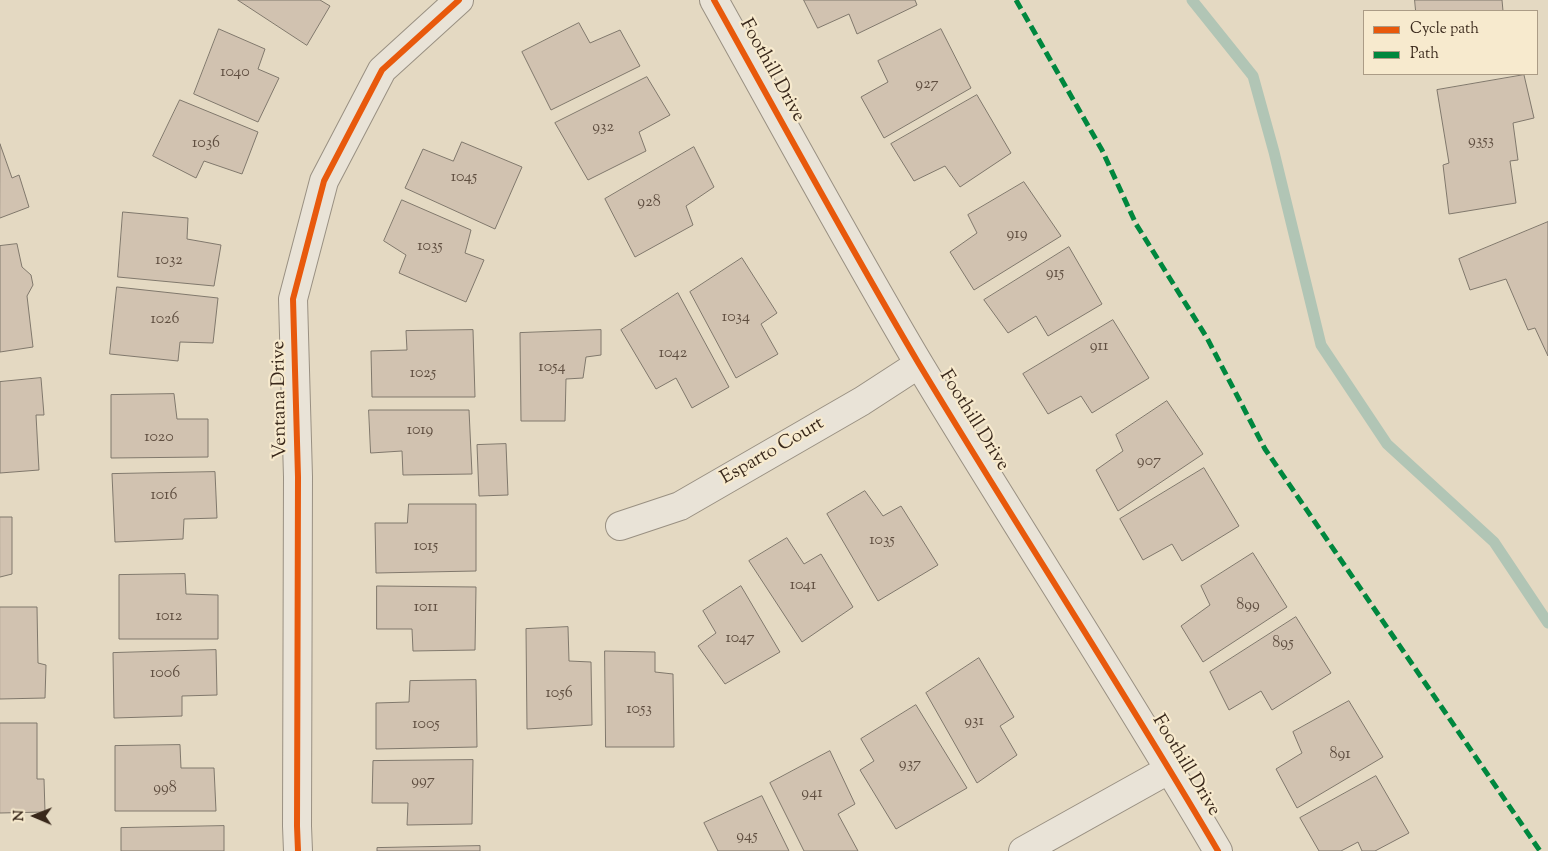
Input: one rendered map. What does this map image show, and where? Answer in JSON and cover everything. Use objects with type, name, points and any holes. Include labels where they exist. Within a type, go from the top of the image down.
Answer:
[{"type":"street","name":"Ventana Drive","points":[[298,851],[298,477],[293,300],[324,181],[382,70],[459,0]]},
{"type":"street","name":"Foothill Drive","points":[[714,0],[919,364],[1170,769],[1218,851]]},
{"type":"street","name":"Esparto Court","points":[[620,526],[680,506],[862,401],[919,364]]},
{"type":"street","points":[[1023,851],[1170,769]]},
{"type":"building","points":[[238,0],[320,0],[330,6],[307,45]]},
{"type":"building","points":[[804,0],[915,0],[917,5],[857,34],[849,14],[818,28]]},
{"type":"building","points":[[1415,0],[1502,0],[1503,10],[1416,10]]},
{"type":"building","points":[[579,23],[590,43],[620,30],[640,66],[551,110],[522,52]]},
{"type":"building","points":[[219,29],[265,49],[258,69],[279,78],[258,122],[194,94]]},
{"type":"building","points":[[941,29],[971,88],[884,138],[861,97],[888,82],[878,61]]},
{"type":"building","points":[[1524,75],[1534,118],[1513,123],[1518,160],[1510,161],[1516,203],[1449,214],[1443,165],[1449,163],[1437,90]]},
{"type":"building","points":[[647,77],[670,115],[639,132],[646,151],[588,180],[555,123]]},
{"type":"building","points":[[977,95],[1011,153],[960,187],[945,166],[914,181],[891,144]]},
{"type":"building","points":[[180,100],[258,132],[242,174],[204,161],[196,178],[153,156]]},
{"type":"building","points":[[462,142],[522,167],[495,229],[405,188],[423,149],[453,161]]},
{"type":"building","points":[[0,144],[12,178],[19,175],[29,207],[0,218]]},
{"type":"building","points":[[694,147],[714,187],[686,206],[693,225],[635,257],[605,199]]},
{"type":"building","points":[[1024,182],[1061,236],[974,290],[950,252],[977,233],[968,215]]},
{"type":"building","points":[[402,200],[471,230],[465,253],[484,260],[466,302],[399,273],[406,255],[384,241]]},
{"type":"building","points":[[123,212],[188,218],[187,239],[221,245],[214,286],[118,277]]},
{"type":"building","points":[[1548,222],[1548,356],[1535,328],[1528,330],[1506,279],[1470,290],[1459,259]]},
{"type":"building","points":[[17,244],[22,267],[31,275],[33,285],[27,296],[33,347],[0,352],[0,246]]},
{"type":"building","points":[[1069,247],[1102,304],[1048,336],[1036,316],[1008,333],[984,300]]},
{"type":"building","points":[[742,258],[777,313],[761,324],[778,354],[736,378],[690,292]]},
{"type":"building","points":[[117,287],[218,298],[213,343],[180,342],[178,361],[110,354]]},
{"type":"building","points":[[678,293],[729,387],[692,408],[676,378],[656,389],[621,330]]},
{"type":"building","points":[[1113,320],[1149,378],[1092,413],[1081,396],[1048,414],[1023,374]]},
{"type":"building","points":[[473,330],[475,397],[372,397],[371,351],[407,350],[406,331]]},
{"type":"building","points":[[601,330],[601,355],[586,357],[583,378],[566,379],[565,421],[521,421],[520,333]]},
{"type":"building","points":[[41,378],[44,415],[36,415],[39,470],[0,473],[0,382]]},
{"type":"building","points":[[174,394],[177,419],[208,419],[208,457],[111,458],[111,395]]},
{"type":"building","points":[[1167,401],[1203,454],[1118,511],[1096,470],[1123,451],[1116,435]]},
{"type":"building","points":[[369,410],[469,410],[472,474],[403,475],[402,451],[371,453]]},
{"type":"building","points":[[506,444],[508,495],[479,496],[477,445]]},
{"type":"building","points":[[1204,468],[1239,526],[1182,561],[1172,544],[1143,560],[1120,519]]},
{"type":"building","points":[[215,472],[217,518],[184,519],[183,539],[115,542],[112,474]]},
{"type":"building","points":[[865,491],[883,516],[901,506],[938,565],[878,601],[827,514]]},
{"type":"building","points":[[409,504],[476,504],[476,571],[376,573],[375,523],[407,523]]},
{"type":"building","points":[[0,517],[12,517],[12,574],[0,577]]},
{"type":"building","points":[[787,538],[804,564],[821,554],[853,607],[802,642],[749,561]]},
{"type":"building","points":[[1253,553],[1287,607],[1203,662],[1181,626],[1210,605],[1201,586]]},
{"type":"building","points":[[185,574],[186,594],[218,595],[218,639],[119,639],[119,575]]},
{"type":"building","points":[[377,586],[476,587],[475,650],[413,651],[412,629],[377,629]]},
{"type":"building","points":[[741,586],[780,652],[725,684],[698,646],[716,633],[703,611]]},
{"type":"building","points":[[0,607],[37,607],[38,663],[46,665],[45,698],[0,699]]},
{"type":"building","points":[[1296,617],[1331,673],[1272,710],[1261,691],[1229,710],[1210,672]]},
{"type":"building","points":[[568,627],[569,661],[591,662],[592,725],[527,729],[526,629]]},
{"type":"building","points":[[216,650],[217,695],[182,696],[182,716],[114,718],[113,653]]},
{"type":"building","points":[[605,651],[655,652],[655,672],[673,674],[674,747],[606,747]]},
{"type":"building","points":[[979,658],[1014,717],[1000,726],[1017,755],[977,783],[926,693]]},
{"type":"building","points":[[476,680],[477,747],[376,749],[376,703],[409,702],[410,681]]},
{"type":"building","points":[[1349,701],[1383,757],[1297,808],[1276,769],[1302,753],[1293,732]]},
{"type":"building","points":[[916,705],[967,788],[896,829],[860,770],[874,761],[861,739]]},
{"type":"building","points":[[0,723],[37,723],[37,779],[44,779],[45,812],[0,813]]},
{"type":"building","points":[[180,745],[181,768],[214,768],[216,811],[115,811],[115,746]]},
{"type":"building","points":[[830,751],[855,804],[838,814],[858,851],[804,851],[770,783]]},
{"type":"building","points":[[473,760],[472,824],[407,825],[408,803],[372,803],[373,761]]},
{"type":"building","points":[[1376,776],[1409,833],[1375,851],[1362,851],[1358,842],[1341,851],[1319,851],[1300,818]]},
{"type":"building","points":[[762,796],[789,851],[718,851],[704,823]]},
{"type":"building","points":[[224,826],[224,851],[121,851],[121,828]]},
{"type":"building","points":[[480,846],[480,851],[377,851],[377,848]]},
{"type":"waterway","points":[[1192,0],[1253,76],[1274,152],[1321,345],[1387,444],[1494,542],[1548,623]]},
{"type":"marked path","points":[[1016,0],[1102,150],[1136,224],[1207,338],[1265,449],[1540,851]]},
{"type":"cycle path","points":[[298,851],[298,477],[293,299],[324,181],[382,70],[459,0]]},
{"type":"cycle path","points":[[714,0],[919,364],[1145,729],[1218,851]]}]
